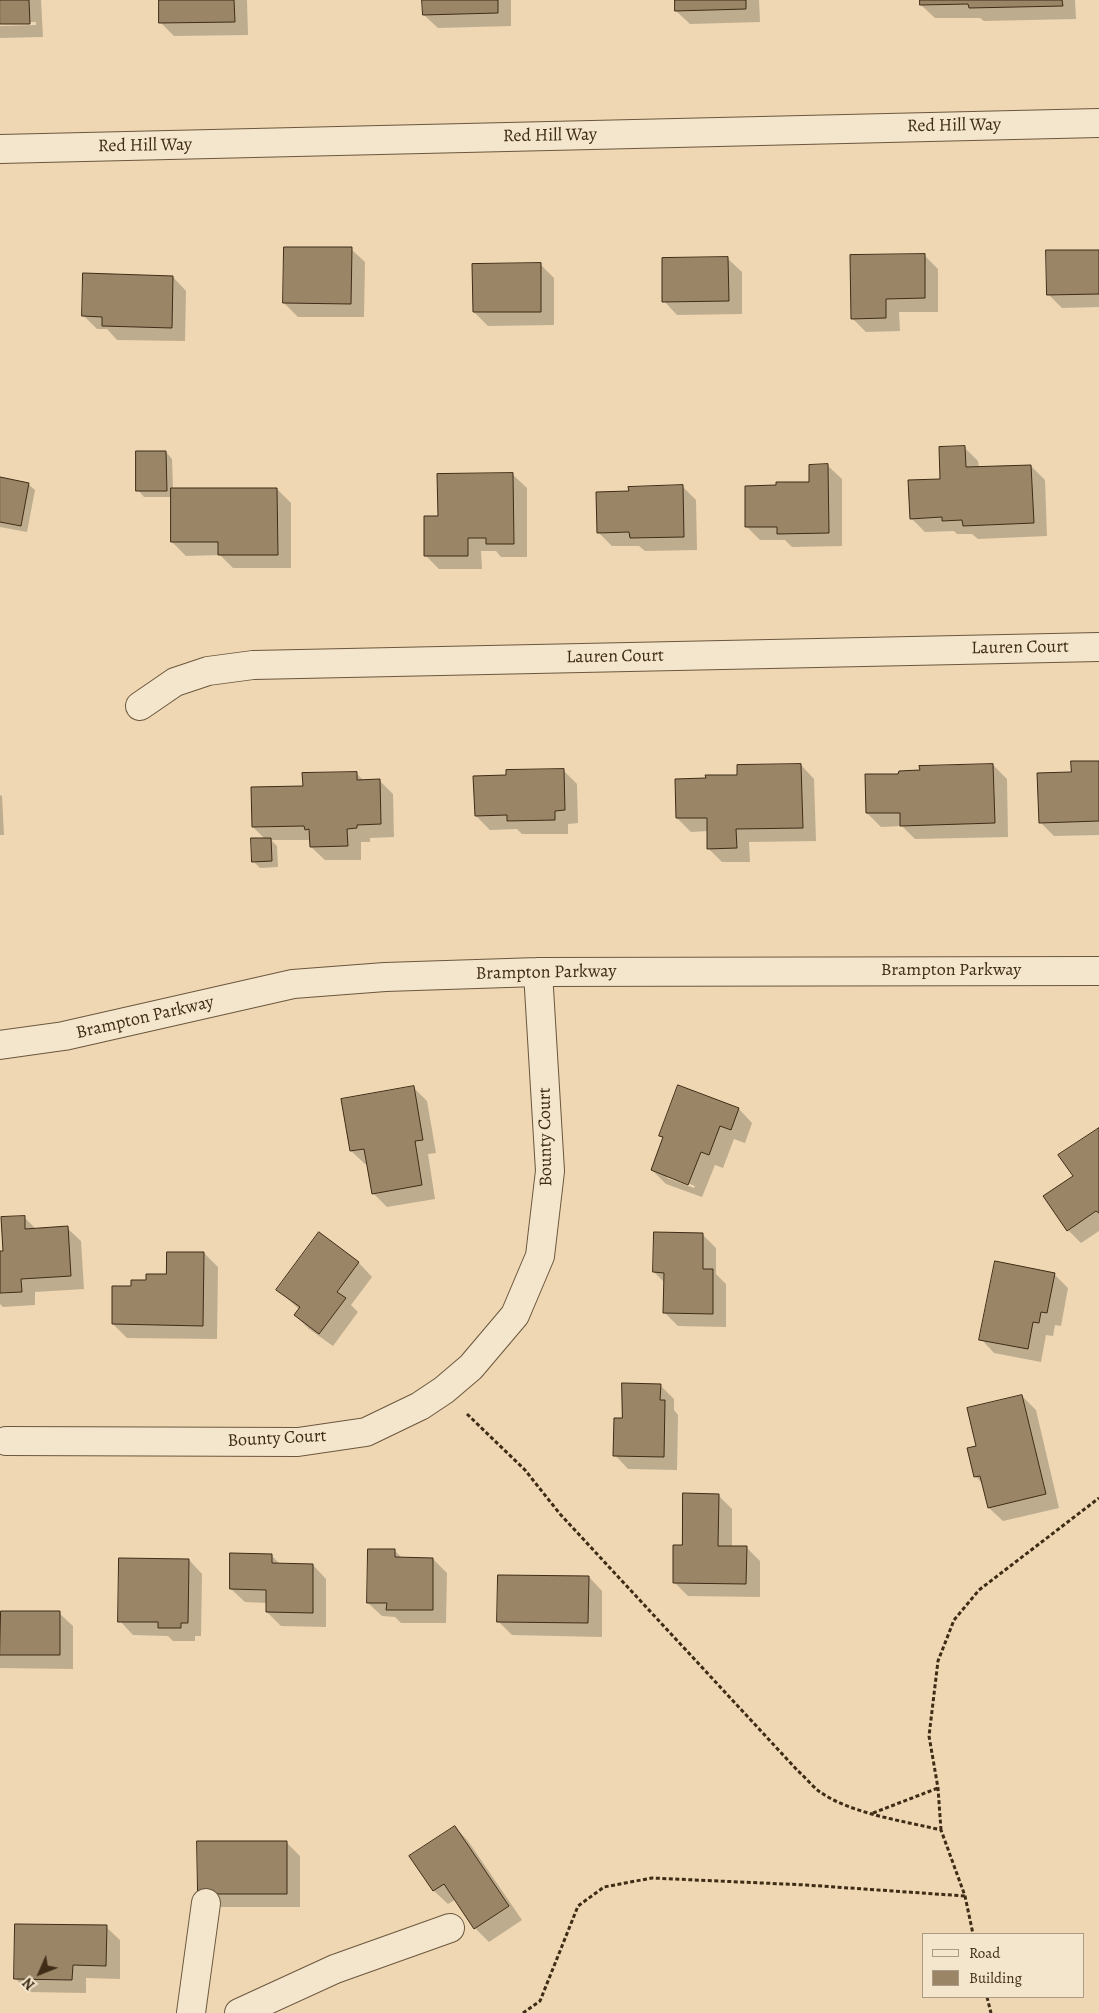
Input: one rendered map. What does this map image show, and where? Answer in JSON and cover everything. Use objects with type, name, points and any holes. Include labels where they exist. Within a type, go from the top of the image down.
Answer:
[{"type":"street","name":"Red Hill Way","points":[[0,149],[1099,123]]},
{"type":"street","name":"Lauren Court","points":[[140,706],[175,682],[208,671],[252,665],[1099,646]]},
{"type":"street","name":"Brampton Parkway","points":[[0,1045],[64,1036],[293,984],[385,977],[538,972],[1099,971]]},
{"type":"street","name":"Bounty Court","points":[[6,1441],[298,1442],[366,1432],[420,1406],[444,1390],[471,1367],[515,1315],[540,1256],[550,1171],[538,972]]},
{"type":"street","points":[[191,2013],[206,1903]]},
{"type":"street","points":[[239,2013],[335,1969],[450,1928]]},
{"type":"path","points":[[444,1390],[525,1470],[560,1514],[798,1771],[820,1792],[848,1806],[872,1814],[941,1830]]},
{"type":"path","points":[[973,1933],[964,1896],[941,1830],[938,1788],[929,1736],[938,1661],[954,1620],[979,1590],[1099,1498]]},
{"type":"path","points":[[872,1814],[938,1788]]},
{"type":"path","points":[[523,2013],[540,2002],[578,1906],[604,1887],[652,1878],[806,1885],[964,1896]]},
{"type":"path","points":[[987,1998],[991,2013]]},
{"type":"building","points":[[0,0],[29,0],[30,24],[0,24]]},
{"type":"building","points":[[159,0],[234,0],[235,22],[159,23]]},
{"type":"building","points":[[422,0],[498,0],[498,13],[423,15]]},
{"type":"building","points":[[675,0],[746,0],[746,9],[675,11]]},
{"type":"building","points":[[920,0],[1062,0],[1063,6],[969,8],[968,4],[920,5]]},
{"type":"building","points":[[284,247],[352,247],[351,304],[283,303]]},
{"type":"building","points":[[1046,250],[1099,250],[1099,294],[1047,295]]},
{"type":"building","points":[[925,254],[925,298],[886,299],[886,318],[851,319],[850,255]]},
{"type":"building","points":[[728,257],[729,301],[662,302],[662,258]]},
{"type":"building","points":[[541,263],[541,312],[473,312],[472,264]]},
{"type":"building","points":[[83,273],[173,276],[172,328],[102,326],[102,317],[82,316]]},
{"type":"building","points":[[965,446],[966,467],[1031,465],[1034,523],[963,526],[962,520],[942,521],[942,517],[910,519],[908,480],[940,479],[939,447]]},
{"type":"building","points":[[136,451],[166,451],[167,491],[136,491]]},
{"type":"building","points":[[828,464],[829,533],[777,534],[777,527],[745,527],[745,486],[776,485],[776,482],[809,482],[809,465]]},
{"type":"building","points":[[513,473],[514,544],[486,544],[486,538],[468,538],[468,556],[424,556],[424,516],[438,516],[437,474]]},
{"type":"building","points":[[0,477],[29,483],[21,526],[0,522]]},
{"type":"building","points":[[683,485],[684,537],[630,538],[629,532],[597,533],[596,492],[629,491],[628,487]]},
{"type":"building","points":[[171,488],[277,488],[278,555],[218,555],[218,542],[171,542]]},
{"type":"building","points":[[1071,761],[1099,761],[1099,821],[1039,823],[1037,773],[1071,772]]},
{"type":"building","points":[[801,764],[803,828],[736,829],[737,848],[707,849],[707,818],[676,818],[675,779],[706,778],[705,775],[737,775],[737,765]]},
{"type":"building","points":[[993,764],[995,823],[900,826],[900,813],[866,813],[865,774],[898,774],[899,771],[920,770],[919,766]]},
{"type":"building","points":[[564,769],[565,810],[555,811],[555,820],[507,821],[507,815],[475,816],[473,776],[506,775],[506,770]]},
{"type":"building","points":[[357,772],[357,780],[380,779],[381,824],[357,825],[357,828],[347,829],[348,846],[310,847],[309,829],[305,830],[304,826],[252,827],[251,787],[303,786],[302,773]]},
{"type":"building","points":[[251,838],[271,838],[272,861],[252,862]]},
{"type":"building","points":[[678,1085],[739,1108],[731,1130],[720,1126],[709,1155],[701,1152],[688,1185],[651,1170],[663,1137],[659,1136]]},
{"type":"building","points":[[414,1086],[423,1140],[415,1141],[422,1185],[372,1194],[364,1149],[350,1151],[341,1099]]},
{"type":"building","points":[[1099,1128],[1099,1213],[1096,1211],[1067,1231],[1043,1196],[1073,1176],[1058,1155]]},
{"type":"building","points":[[25,1216],[25,1229],[68,1226],[71,1276],[21,1279],[22,1292],[0,1293],[0,1251],[3,1251],[1,1217]]},
{"type":"building","points":[[319,1232],[359,1262],[337,1292],[346,1298],[319,1334],[294,1315],[300,1307],[276,1290]]},
{"type":"building","points":[[654,1232],[703,1233],[703,1269],[713,1269],[713,1314],[663,1313],[664,1273],[653,1272]]},
{"type":"building","points":[[167,1252],[204,1252],[203,1326],[112,1324],[112,1286],[131,1286],[131,1280],[146,1280],[146,1274],[166,1274]]},
{"type":"building","points":[[995,1261],[1055,1273],[1047,1313],[1041,1312],[1039,1323],[1033,1322],[1028,1349],[979,1340]]},
{"type":"building","points":[[622,1383],[661,1384],[660,1400],[665,1400],[664,1457],[613,1456],[614,1418],[622,1418]]},
{"type":"building","points":[[1022,1395],[1046,1494],[988,1508],[980,1476],[974,1477],[967,1448],[976,1446],[967,1408]]},
{"type":"building","points":[[683,1493],[719,1494],[718,1546],[747,1546],[746,1584],[673,1583],[673,1545],[682,1545]]},
{"type":"building","points":[[368,1549],[395,1549],[395,1557],[433,1558],[433,1610],[386,1610],[387,1603],[367,1603]]},
{"type":"building","points":[[230,1553],[272,1554],[272,1563],[313,1564],[313,1613],[266,1612],[266,1590],[230,1589]]},
{"type":"building","points":[[119,1558],[189,1559],[188,1623],[181,1623],[181,1628],[158,1628],[158,1622],[118,1622]]},
{"type":"building","points":[[498,1575],[589,1576],[588,1623],[497,1622]]},
{"type":"building","points":[[1,1611],[60,1611],[60,1655],[0,1655]]},
{"type":"building","points":[[455,1826],[509,1906],[474,1929],[444,1884],[433,1891],[409,1856]]},
{"type":"building","points":[[197,1841],[287,1841],[287,1894],[198,1894]]},
{"type":"building","points":[[15,1924],[107,1925],[106,1966],[73,1965],[72,1980],[14,1979]]}]
